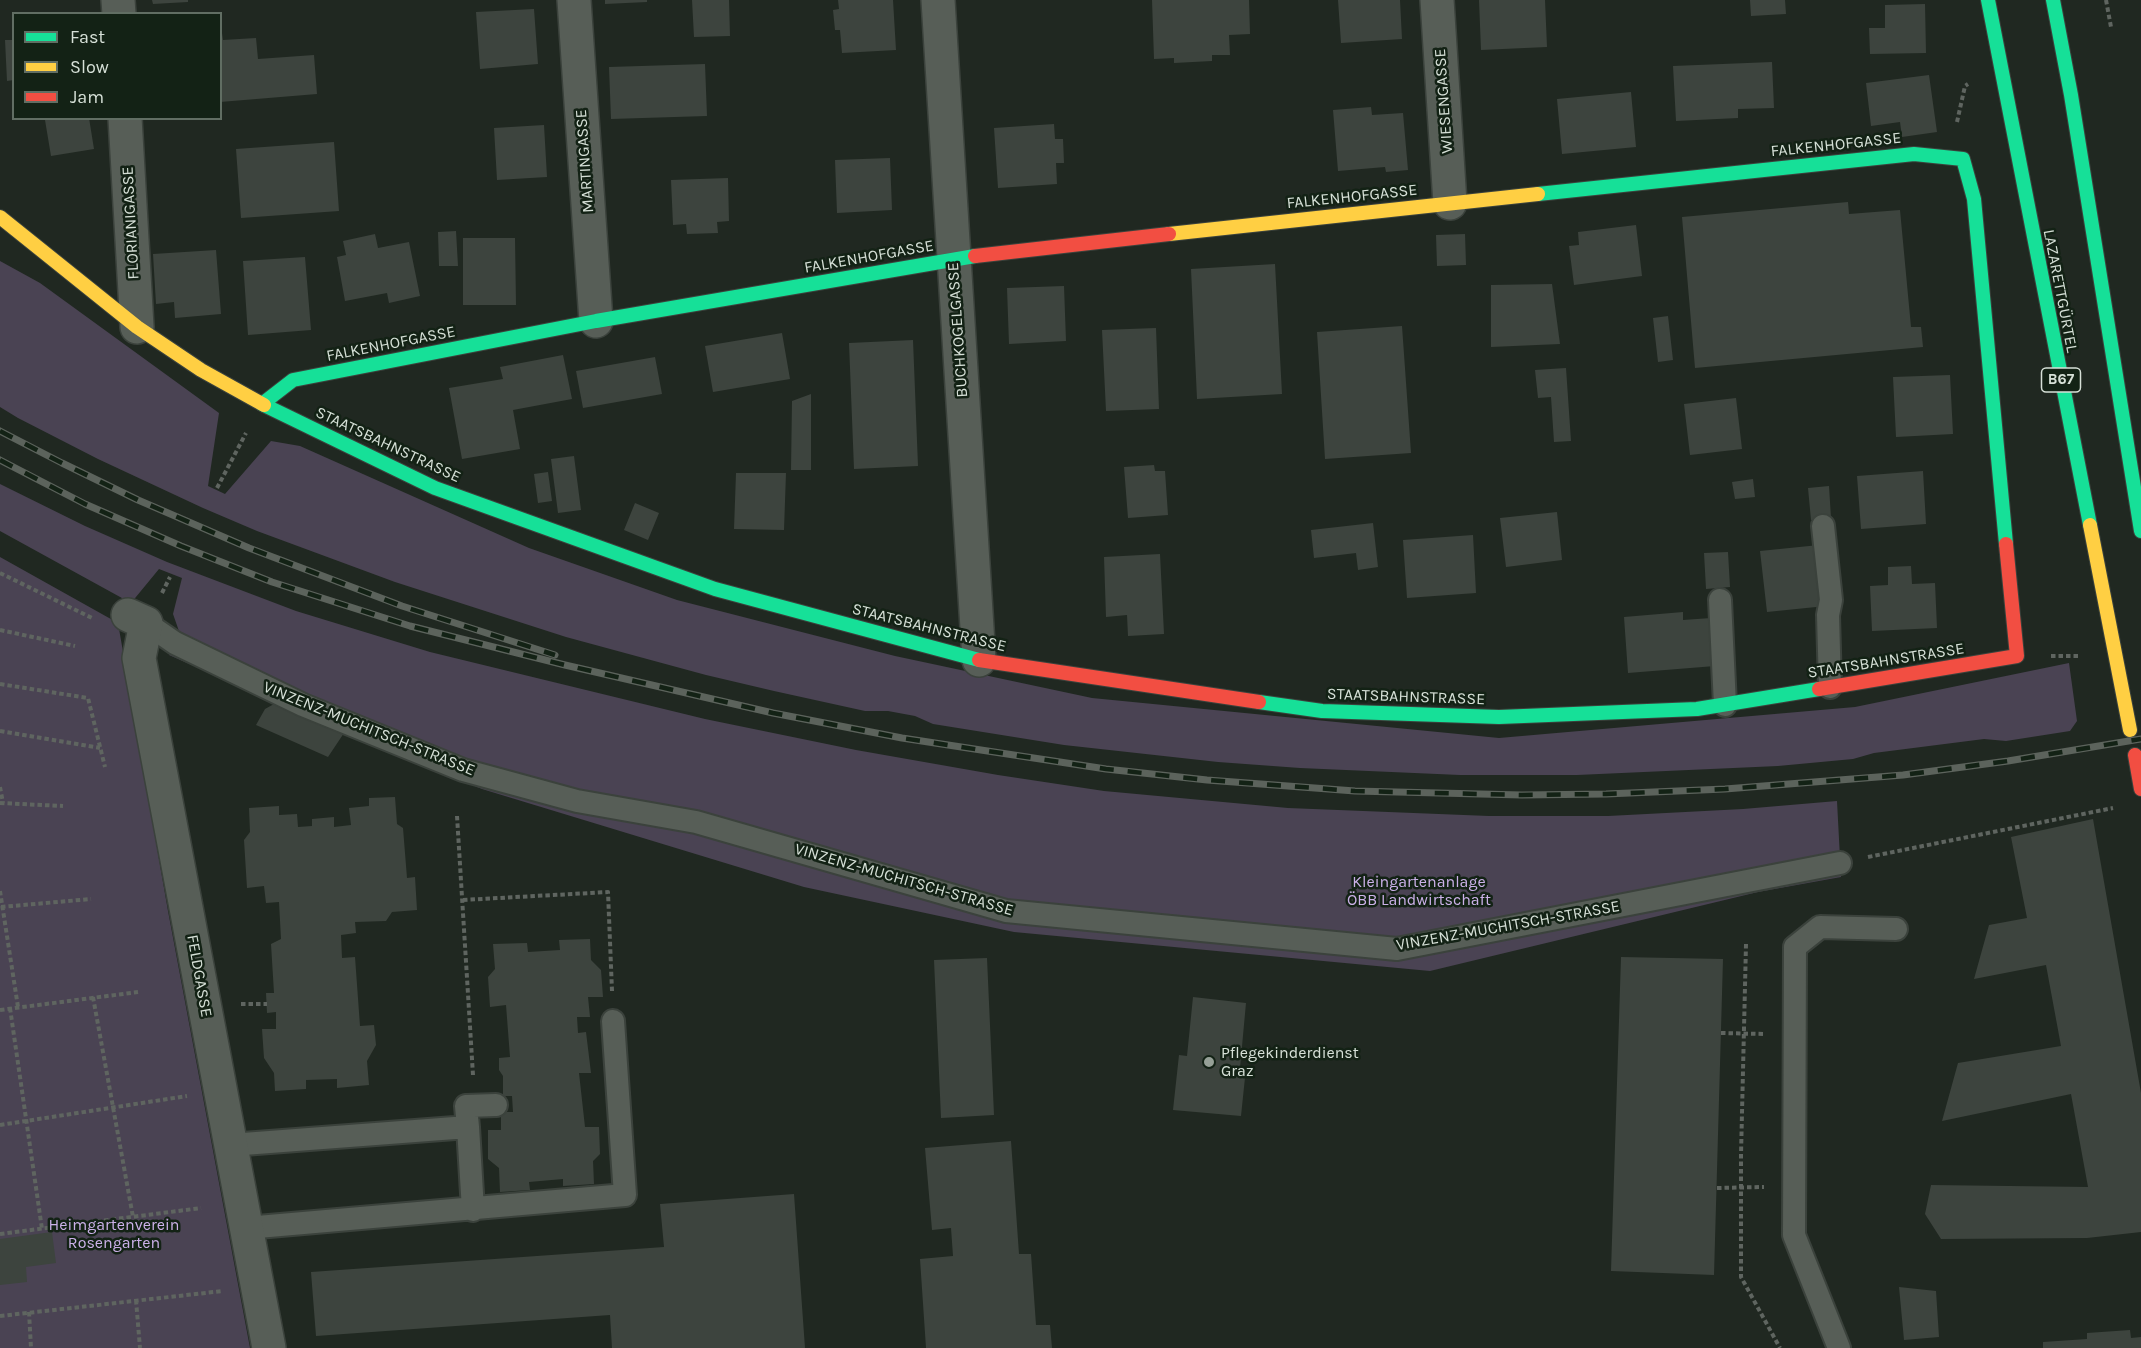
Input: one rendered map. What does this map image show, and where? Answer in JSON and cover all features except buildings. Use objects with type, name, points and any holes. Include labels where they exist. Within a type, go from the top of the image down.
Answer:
[{"type":"street","name":"MARTINGASSE","points":[[574,0],[596,321]]},
{"type":"street","name":"BUCHKOGELGASSE","points":[[938,0],[979,660]]},
{"type":"street","name":"WIESENGASSE","points":[[1437,0],[1450,203]]},
{"type":"street","name":"LAZARETTGÜRTEL","points":[[1988,0],[2130,730]]},
{"type":"street","points":[[2053,0],[2071,95],[2141,531]]},
{"type":"street","name":"FLORIANIGASSE","points":[[125,120],[137,327]]},
{"type":"street","name":"FALKENHOFGASSE","points":[[262,404],[293,380],[596,321],[954,258],[1914,154],[1963,159],[1974,199],[2017,656]]},
{"type":"street","name":"STAATSBAHNSTRASSE","points":[[0,217],[137,327],[201,370],[262,404],[435,488],[715,589],[979,660],[1322,711],[1499,717],[1697,709],[2017,656]]},
{"type":"street","name":"FELDGASSE","points":[[124,620],[139,657],[269,1348]]},
{"type":"street","points":[[2135,754],[2141,789]]},
{"type":"lane","points":[[1823,526],[1831,600],[1828,615],[1830,687]]},
{"type":"lane","points":[[1720,600],[1725,705]]},
{"type":"lane","name":"VINZENZ-MUCHITSCH-STRASSE","points":[[124,620],[303,705],[463,770],[577,801],[696,822],[1006,911],[1397,949],[1840,863]]},
{"type":"lane","points":[[1839,1348],[1794,1235],[1795,947],[1820,927],[1896,929]]},
{"type":"lane","points":[[246,1228],[625,1195],[614,1021]]},
{"type":"lane","points":[[230,1144],[480,1113],[473,1210]]},
{"type":"path","points":[[2106,0],[2111,27]]},
{"type":"path","points":[[1938,156],[1956,129],[1965,86],[1972,82]]},
{"type":"path","points":[[217,488],[262,404]]},
{"type":"path","points":[[0,573],[124,620]]},
{"type":"path","points":[[0,630],[75,646]]},
{"type":"path","points":[[0,684],[88,698],[105,767]]},
{"type":"path","points":[[0,731],[100,748]]},
{"type":"path","points":[[0,787],[2,803],[63,806]]},
{"type":"path","points":[[1840,863],[2114,808]]},
{"type":"path","points":[[457,816],[480,1113]]},
{"type":"path","points":[[0,891],[18,1007]]},
{"type":"path","points":[[462,900],[608,892],[614,1021]]},
{"type":"path","points":[[1,907],[91,899]]},
{"type":"path","points":[[1746,944],[1741,1277],[1780,1348]]},
{"type":"path","points":[[0,1010],[138,992]]},
{"type":"path","points":[[93,998],[133,1216]]},
{"type":"path","points":[[10,1008],[42,1229]]},
{"type":"path","points":[[1721,1034],[1795,1035]]},
{"type":"path","points":[[0,1125],[190,1095]]},
{"type":"path","points":[[1717,1188],[1741,1186],[1794,1189]]},
{"type":"path","points":[[0,1234],[201,1208]]},
{"type":"path","points":[[0,1316],[226,1290]]},
{"type":"path","points":[[135,1300],[140,1348]]},
{"type":"path","points":[[29,1312],[31,1348]]},
{"type":"green space","points":[[0,261],[40,283],[219,413],[208,486],[225,494],[271,441],[300,446],[529,548],[677,600],[895,656],[1092,698],[1499,738],[1855,707],[2069,663],[2077,721],[2070,731],[2006,741],[1984,739],[1874,753],[1853,759],[1778,766],[1577,775],[1460,775],[1218,762],[1064,745],[933,724],[915,716],[888,711],[865,711],[774,691],[566,637],[395,582],[257,531],[203,508],[98,459],[18,418],[0,407]]},
{"type":"green space","name":"Kleingartenanlage ÖBB Landwirtschaft","points":[[0,484],[85,526],[167,562],[296,611],[430,652],[705,719],[856,750],[998,775],[1104,791],[1288,808],[1489,816],[1608,816],[1743,809],[1837,801],[1841,877],[1758,892],[1430,971],[1014,932],[804,887],[482,789],[364,741],[169,655],[180,634],[173,614],[182,578],[159,569],[131,603],[0,531]]},
{"type":"green space","name":"Heimgartenverein Rosengarten","points":[[0,557],[118,623],[168,911],[250,1348],[0,1348]]},
{"type":"railway","points":[[0,431],[138,500],[249,548],[402,606],[555,655]]},
{"type":"railway","points":[[0,460],[85,504],[181,546],[272,582],[410,626],[565,665],[773,713],[902,738],[1106,769],[1207,780],[1355,791],[1522,795],[1606,794],[1725,789],[1903,775],[2008,761],[2141,739]]},
{"type":"traffic: fast","points":[[1988,0],[2090,525]]},
{"type":"traffic: fast","points":[[2053,0],[2071,95],[2141,531]]},
{"type":"traffic: fast","points":[[1538,194],[1914,154],[1963,159],[1974,199],[2006,544]]},
{"type":"traffic: fast","points":[[262,404],[293,380],[596,321],[975,256]]},
{"type":"traffic: fast","points":[[264,405],[435,488],[715,589],[979,660]]},
{"type":"traffic: fast","points":[[1259,702],[1322,711],[1499,717],[1697,709],[1819,689]]},
{"type":"traffic: slow","points":[[1169,234],[1538,194]]},
{"type":"traffic: slow","points":[[0,217],[137,327],[201,370],[264,405]]},
{"type":"traffic: slow","points":[[2090,525],[2130,730]]},
{"type":"traffic: jam","points":[[975,256],[1169,234]]},
{"type":"traffic: jam","points":[[1819,689],[2017,656],[2006,544]]},
{"type":"traffic: jam","points":[[979,660],[1259,702]]},
{"type":"traffic: jam","points":[[2135,755],[2141,789]]},
{"type":"place","name":"Pflegekinderdienst Graz","points":[[1209,1062]]}]
